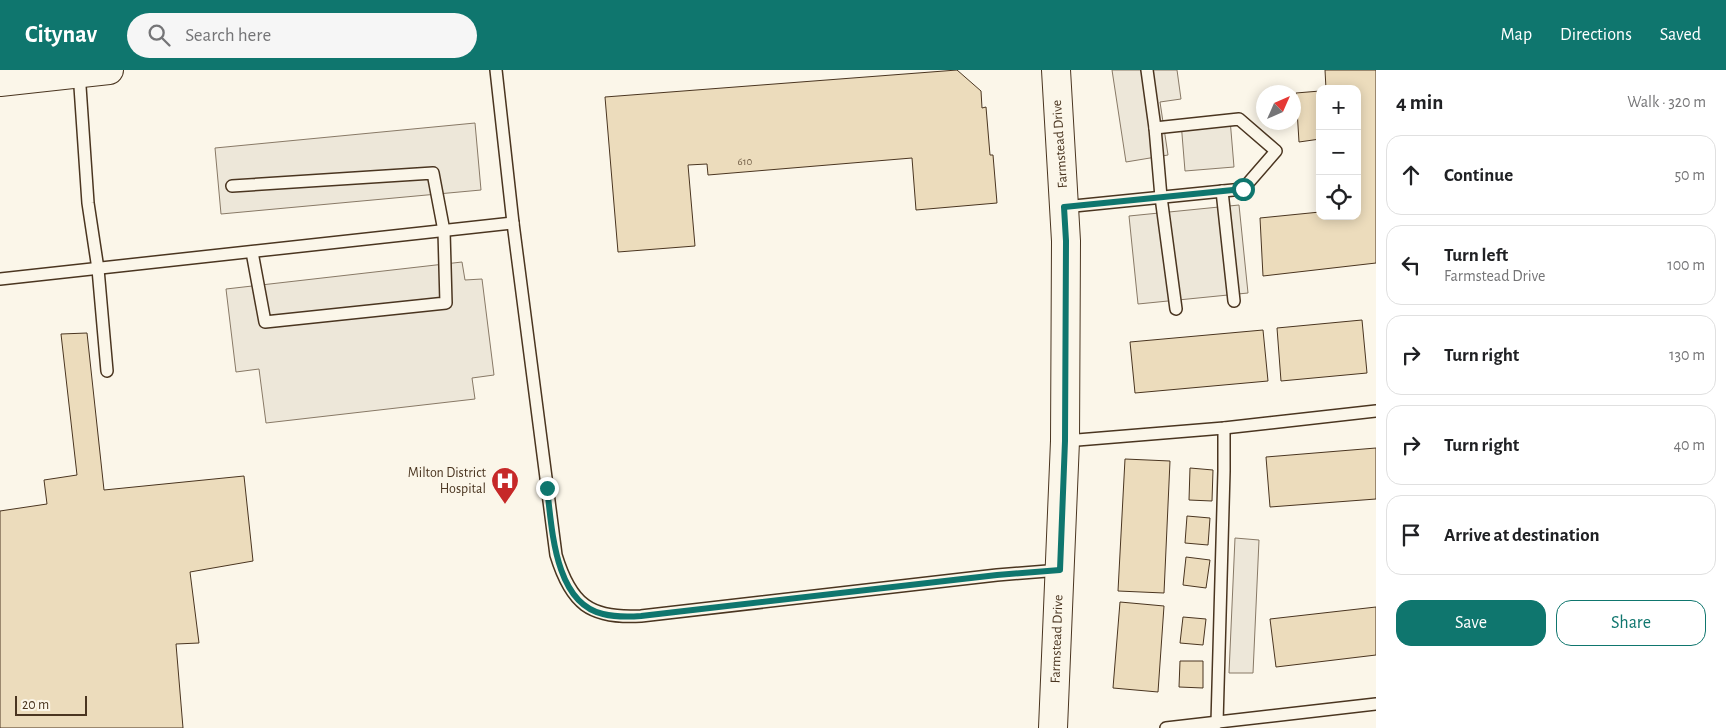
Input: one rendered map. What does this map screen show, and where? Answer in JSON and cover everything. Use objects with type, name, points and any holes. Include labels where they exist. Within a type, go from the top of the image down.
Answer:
[{"type":"street","points":[[0,82],[109,70]]},
{"type":"street","name":"Farmstead Drive","points":[[1053,728],[1065,441],[1066,241],[1056,70]]},
{"type":"lane","points":[[496,70],[513,223],[556,555],[564,580],[574,595],[587,606],[602,614],[625,617],[997,575],[1060,570]]},
{"type":"lane","points":[[1147,70],[1176,309]]},
{"type":"lane","points":[[79,72],[88,203],[98,268],[108,371]]},
{"type":"lane","points":[[1064,207],[1243,189],[1276,150],[1239,119],[1155,128]]},
{"type":"lane","points":[[232,186],[433,173],[444,231],[446,303],[265,322],[252,252]]},
{"type":"lane","points":[[1222,191],[1234,301]]},
{"type":"lane","points":[[0,279],[513,223]]},
{"type":"lane","points":[[1065,441],[1224,428],[1376,411]]},
{"type":"lane","points":[[1217,723],[1224,428]]},
{"type":"lane","points":[[1166,728],[1376,704]]},
{"type":"shaded area","points":[[1112,70],[1177,70],[1181,99],[1160,102],[1168,155],[1126,162]]},
{"type":"shaded area","points":[[1230,119],[1234,167],[1185,171],[1181,122]]},
{"type":"shaded area","points":[[475,123],[481,190],[221,214],[215,148]]},
{"type":"shaded area","points":[[1239,205],[1248,293],[1138,304],[1129,216]]},
{"type":"shaded area","points":[[462,262],[465,280],[482,279],[494,375],[472,378],[475,399],[266,423],[259,369],[236,372],[226,289]]},
{"type":"shaded area","points":[[1235,538],[1259,540],[1253,673],[1229,673]]},
{"type":"building","points":[[957,70],[981,91],[982,108],[986,107],[997,203],[916,210],[912,158],[708,175],[707,164],[688,165],[695,246],[618,252],[605,97]]},
{"type":"building","points":[[1325,70],[1376,70],[1376,263],[1263,276],[1260,218],[1316,212],[1316,220],[1361,220],[1361,85],[1326,85]]},
{"type":"building","points":[[1316,91],[1316,140],[1299,142],[1298,130],[1301,130],[1301,93]]},
{"type":"building","points":[[1362,320],[1367,373],[1281,381],[1277,328]]},
{"type":"building","points":[[1263,330],[1268,381],[1135,393],[1130,342]]},
{"type":"building","points":[[87,333],[104,490],[244,476],[253,561],[190,572],[199,643],[176,644],[183,728],[0,728],[0,511],[47,504],[44,480],[77,475],[61,334]]},
{"type":"building","points":[[1376,448],[1376,499],[1270,507],[1266,457]]},
{"type":"building","points":[[1125,459],[1170,461],[1164,593],[1118,591]]},
{"type":"building","points":[[1190,468],[1213,470],[1212,501],[1189,500]]},
{"type":"building","points":[[1187,516],[1210,518],[1208,545],[1185,543]]},
{"type":"building","points":[[1186,557],[1210,560],[1206,588],[1183,585]]},
{"type":"building","points":[[1120,602],[1164,606],[1158,692],[1113,688]]},
{"type":"building","points":[[1376,607],[1376,655],[1276,667],[1270,619]]},
{"type":"building","points":[[1183,617],[1206,619],[1203,645],[1180,643]]},
{"type":"building","points":[[1180,661],[1203,661],[1203,688],[1179,687]]},
{"type":"place","name":"Milton District Hospital","points":[[505,505]]},
{"type":"route","points":[[547,488],[556,555],[564,580],[574,595],[594,611],[602,614],[625,617],[641,616],[997,575],[1060,570],[1065,441],[1066,241],[1064,207],[1243,189]]}]
